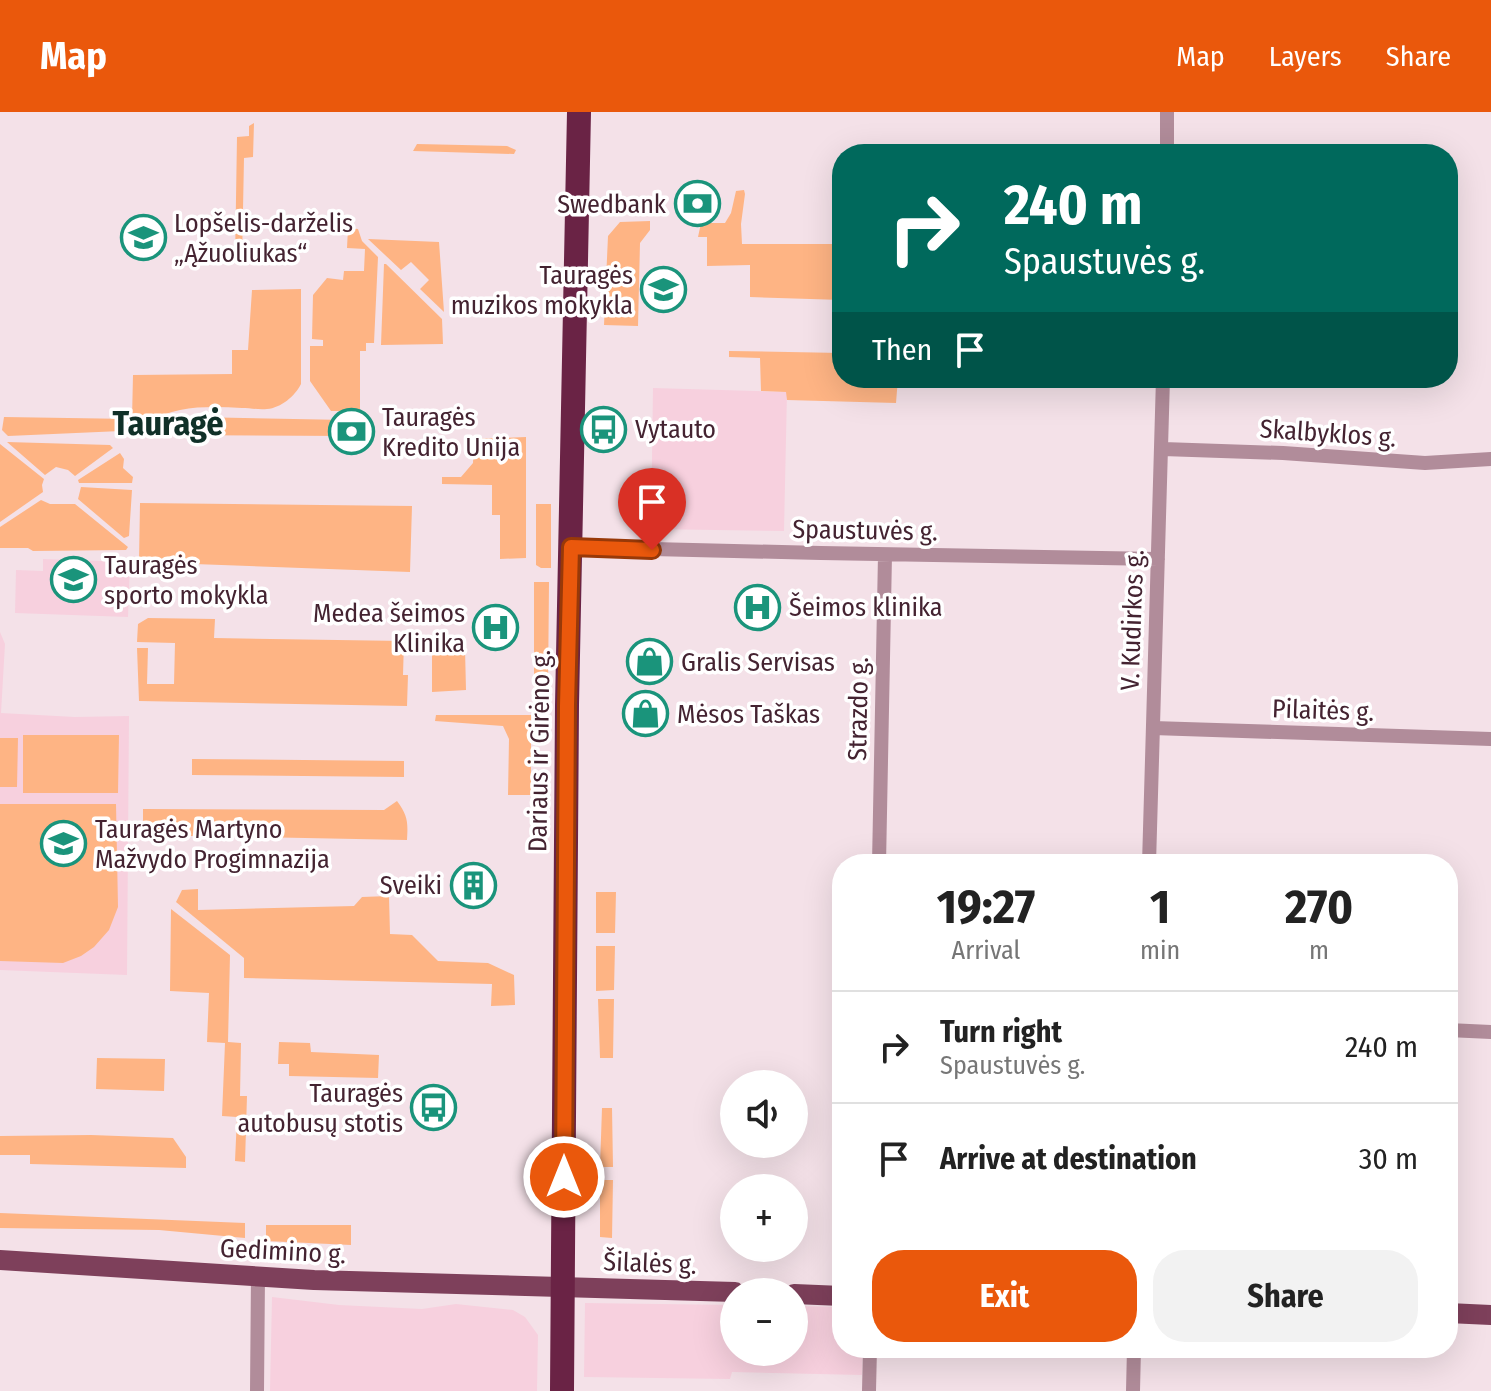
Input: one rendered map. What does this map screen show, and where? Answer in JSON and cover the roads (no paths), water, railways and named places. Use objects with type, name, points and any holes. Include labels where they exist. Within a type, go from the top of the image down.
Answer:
[{"type":"highway","name":"Dariaus ir Girėno g.","points":[[562,1391],[567,705],[579,112]]},
{"type":"main road","name":"Gedimino g.","points":[[0,1260],[328,1280],[563,1286]]},
{"type":"main road","name":"Šilalės g.","points":[[563,1286],[720,1291]]},
{"type":"main road","points":[[808,1295],[832,1296]]},
{"type":"main road","points":[[1458,1313],[1491,1315]]},
{"type":"street","points":[[1167,112],[1167,144]]},
{"type":"street","name":"V. Kudirkos g.","points":[[1149,854],[1163,388]]},
{"type":"street","name":"Skalbyklos g.","points":[[1163,449],[1283,453],[1425,463],[1491,459]]},
{"type":"street","name":"Spaustuvės g.","points":[[571,547],[1158,559]]},
{"type":"street","name":"Strazdo g.","points":[[879,854],[885,555]]},
{"type":"street","name":"Pilaitės g.","points":[[1153,728],[1491,739]]},
{"type":"street","points":[[1458,1030],[1491,1032]]},
{"type":"street","points":[[257,1391],[258,1275]]},
{"type":"street","points":[[869,1391],[870,1358]]},
{"type":"street","points":[[1133,1391],[1134,1358]]},
{"type":"place","name":"Swedbank","points":[[697,204]]},
{"type":"place","name":"Lopšelis-darželis „Ąžuoliukas“","points":[[143,238]]},
{"type":"place","name":"Tauragės muzikos mokykla","points":[[664,290]]},
{"type":"place","name":"Vytauto","points":[[604,429]]},
{"type":"place","name":"Tauragės Kredito Unija","points":[[351,432]]},
{"type":"place","name":"Tauragės sporto mokykla","points":[[73,580]]},
{"type":"place","name":"Šeimos klinika","points":[[758,607]]},
{"type":"place","name":"Medea šeimos Klinika","points":[[496,628]]},
{"type":"place","name":"Gralis Servisas","points":[[650,662]]},
{"type":"place","name":"Mėsos Taškas","points":[[646,714]]},
{"type":"place","name":"Tauragės Martyno Mažvydo Progimnazija","points":[[64,844]]},
{"type":"place","name":"Sveiki","points":[[473,885]]},
{"type":"place","name":"Tauragės autobusų stotis","points":[[434,1108]]},
{"type":"district","name":"Tauragė","points":[[168,423]]}]
